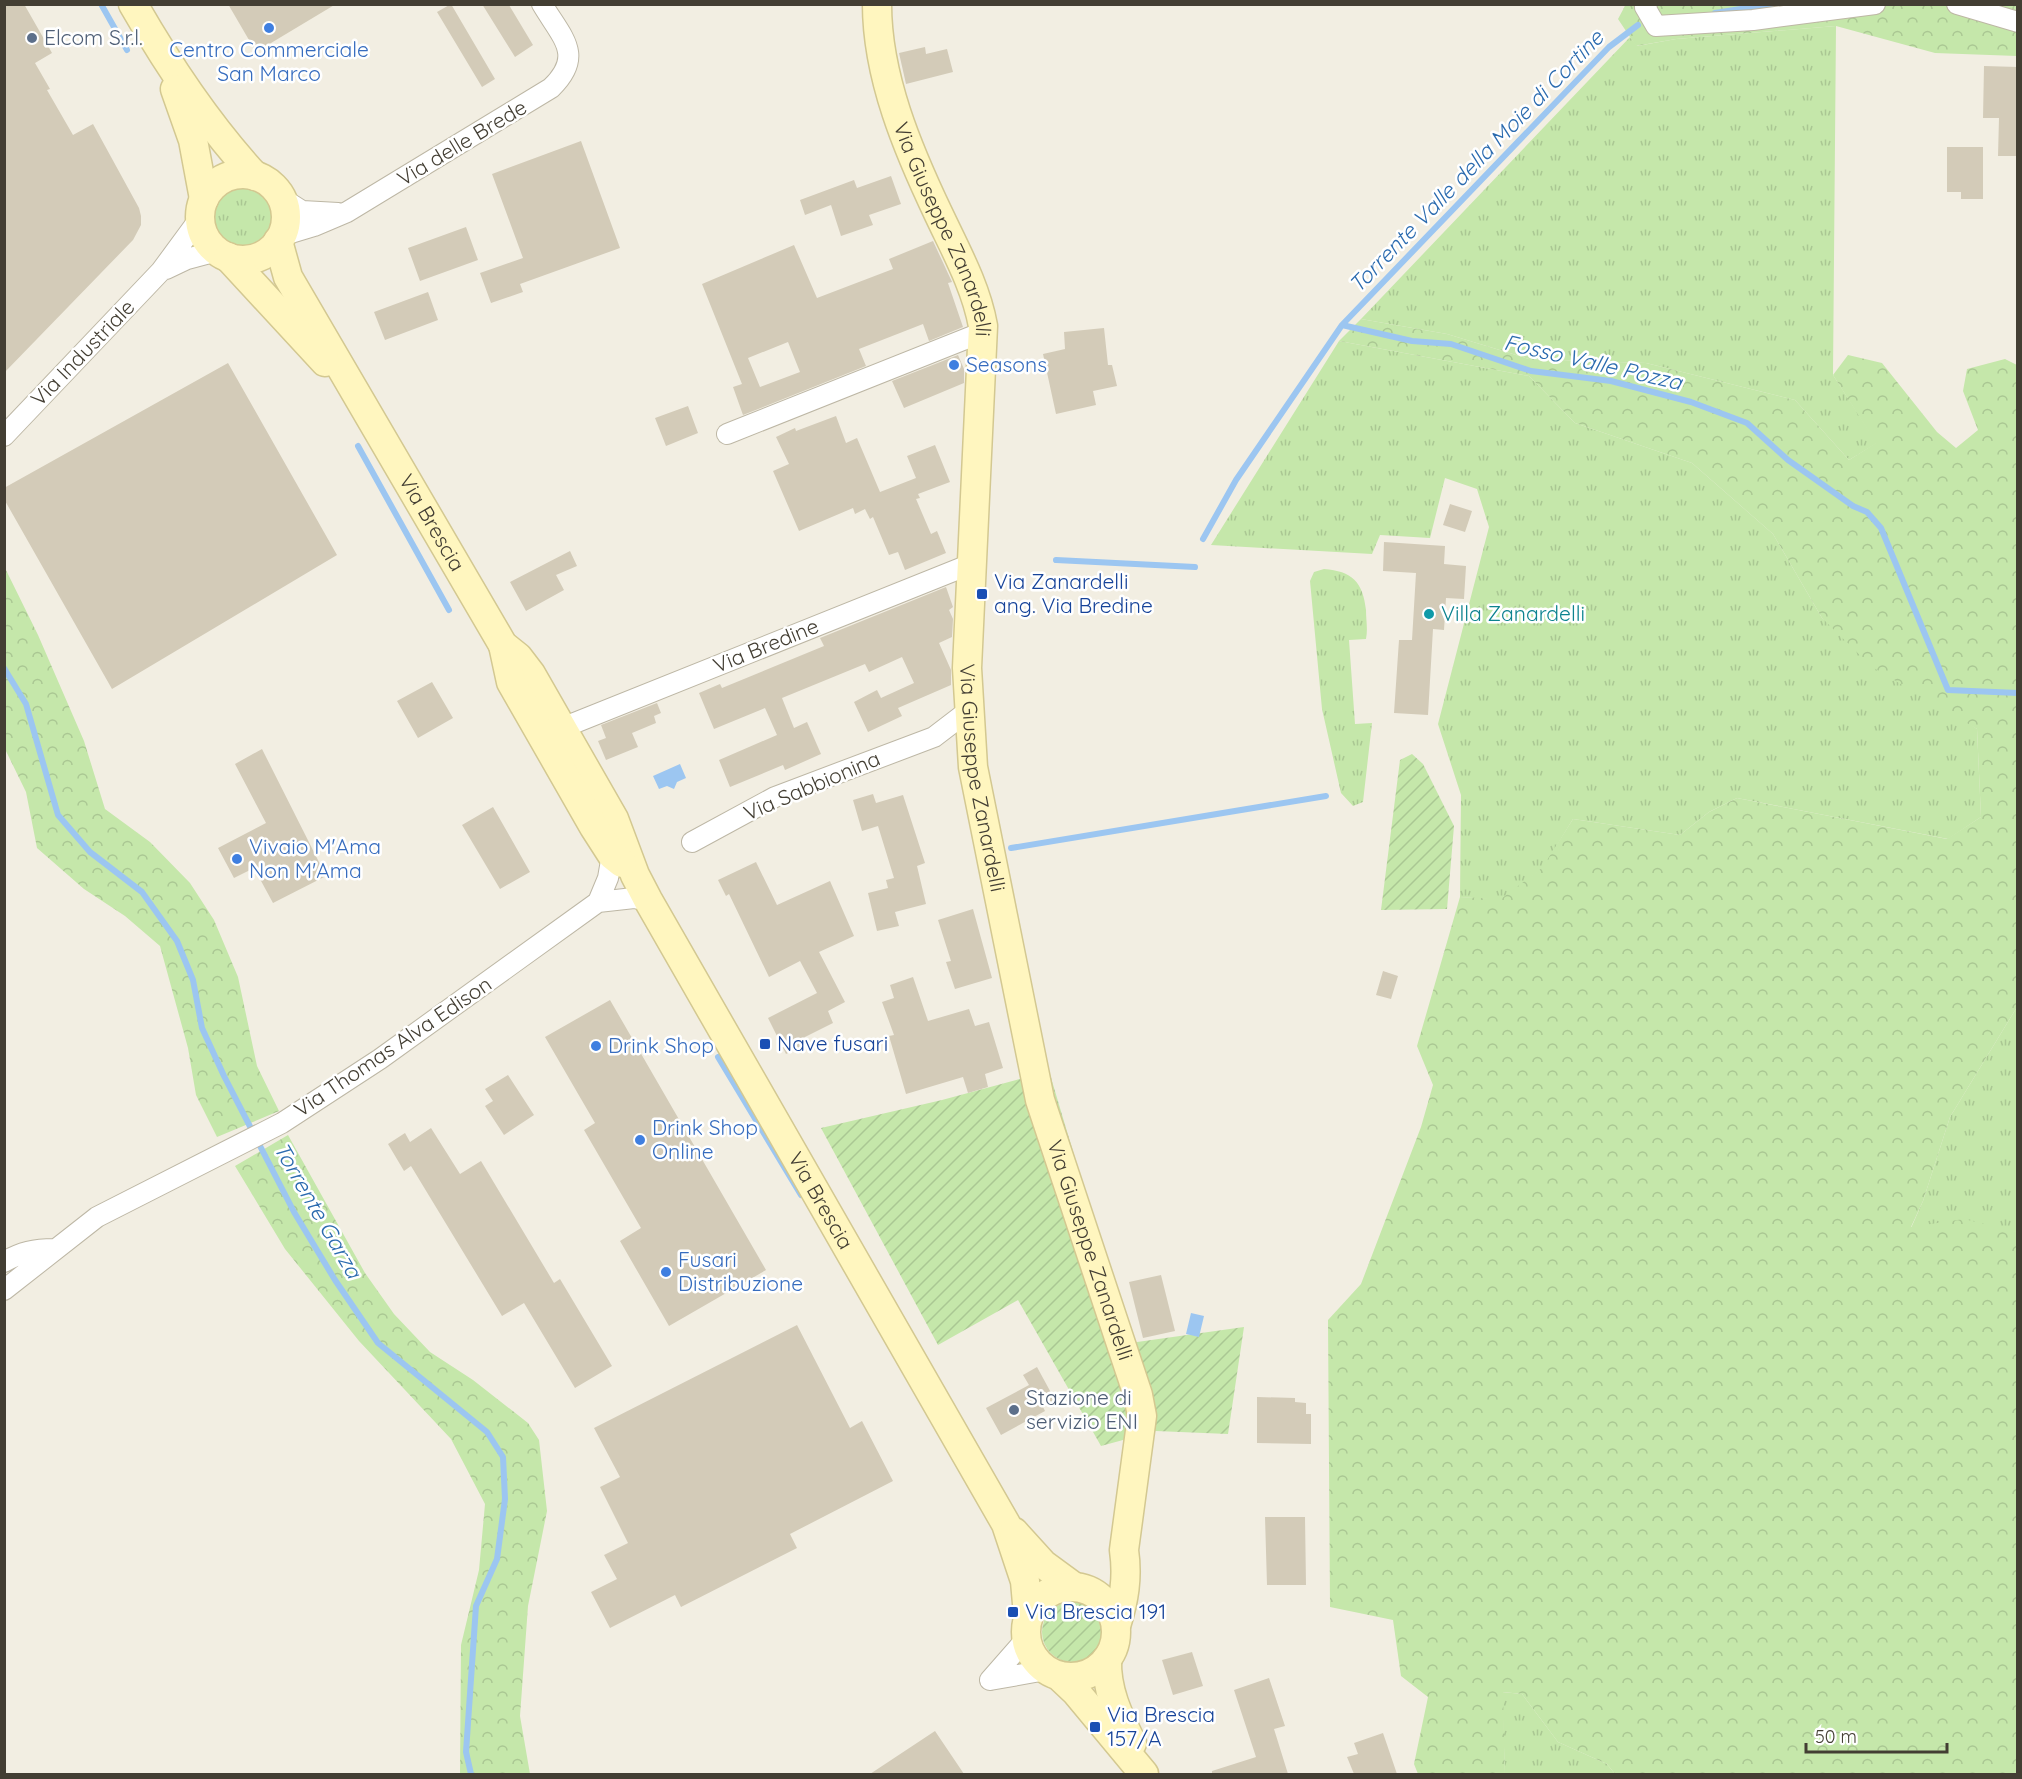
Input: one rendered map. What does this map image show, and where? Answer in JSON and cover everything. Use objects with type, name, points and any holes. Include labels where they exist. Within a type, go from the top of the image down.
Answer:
[{"type":"main road","name":"Via Brescia","points":[[133,4],[156,43],[230,148],[255,176],[265,181],[280,197],[285,216],[280,238],[288,277],[503,645],[511,682],[612,855],[634,875]]},
{"type":"main road","name":"Via Giuseppe Zanardelli","points":[[877,4],[877,27],[889,90],[933,202],[980,306],[983,333],[971,564],[968,711],[971,747],[981,817],[1040,1100],[1138,1395],[1142,1416],[1124,1550],[1127,1571],[1124,1601],[1116,1626]]},
{"type":"main road","name":"Via Brescia","points":[[156,43],[184,111],[193,140],[202,209],[202,231],[361,400]]},
{"type":"main road","points":[[202,209],[216,183],[235,175],[255,176]]},
{"type":"main road","points":[[222,254],[250,260],[271,250],[280,238]]},
{"type":"main road","name":"Via Brescia","points":[[503,645],[518,657],[531,674],[562,728],[614,819],[634,875],[747,1076],[1006,1524],[1025,1581],[1027,1627],[1033,1656],[1076,1692],[1146,1774]]},
{"type":"main road","name":"Via Brescia","points":[[1006,1524],[1043,1564],[1077,1587],[1105,1601],[1116,1626],[1115,1644],[1107,1659],[1107,1680],[1117,1713],[1146,1774]]},
{"type":"main road","points":[[1027,1627],[1036,1603],[1046,1593],[1059,1588],[1077,1587],[1097,1579],[1112,1566],[1124,1550]]},
{"type":"main road","points":[[1053,1673],[1086,1675],[1107,1659]]},
{"type":"street","name":"Via delle Brede","points":[[280,238],[347,212],[551,88],[564,76],[569,66],[568,48],[542,4]]},
{"type":"street","points":[[1647,4],[1645,7],[1656,26],[1753,20],[1875,4]]},
{"type":"street","points":[[1957,4],[2018,22]]},
{"type":"street","points":[[280,197],[302,211],[347,212]]},
{"type":"street","name":"Via Industriale","points":[[4,436],[161,271],[202,209]]},
{"type":"street","name":"Via Industriale","points":[[161,271],[188,259],[222,254]]},
{"type":"street","points":[[727,434],[983,333]]},
{"type":"street","name":"Via Bredine","points":[[562,728],[971,564]]},
{"type":"street","name":"Via Sabbionina","points":[[692,842],[776,797],[934,737],[968,711]]},
{"type":"street","points":[[934,737],[971,747]]},
{"type":"street","points":[[612,855],[608,878],[598,902],[641,913],[650,921],[721,1044],[747,1076]]},
{"type":"street","name":"Via Thomas Alva Edison","points":[[4,1290],[97,1217],[282,1123],[380,1059],[598,902],[634,898],[648,900]]},
{"type":"street","points":[[4,1262],[17,1254],[37,1249],[54,1249]]},
{"type":"street","points":[[1027,1627],[990,1680],[1053,1673]]},
{"type":"green space","points":[[1626,4],[2017,5],[2017,56],[1935,53],[1836,26],[1676,39],[1636,46],[1618,19]]},
{"type":"green space","points":[[1836,26],[1833,375],[1877,443],[1849,460],[1795,400],[1646,363],[1529,359],[1447,334],[1361,319],[1630,37],[1637,46],[1676,39]]},
{"type":"green space","points":[[243,188],[259,193],[267,201],[272,217],[267,233],[259,241],[243,246],[227,241],[219,233],[214,217],[219,201],[227,193]]},
{"type":"green space","points":[[1361,319],[1447,334],[1529,359],[1646,363],[1795,400],[1849,460],[1876,443],[1833,375],[1848,355],[1882,363],[1937,432],[1956,448],[1978,430],[1963,391],[1967,369],[2005,359],[2017,365],[2017,1007],[1950,1117],[1923,1201],[1911,1227],[1964,1219],[2017,1232],[2017,1774],[1615,1774],[1607,1764],[1558,1742],[1522,1694],[1503,1692],[1505,1774],[1418,1774],[1414,1764],[1428,1697],[1401,1676],[1393,1620],[1330,1607],[1328,1320],[1361,1284],[1421,1127],[1433,1085],[1417,1046],[1460,897],[1501,899],[1542,868],[1573,819],[1680,835],[1709,812],[1737,798],[1947,839],[1981,817],[1977,729],[1872,667],[1822,618],[1773,534],[1692,463],[1575,423],[1529,376],[1339,341]]},
{"type":"green space","points":[[1339,341],[1529,376],[1575,423],[1692,463],[1773,534],[1822,618],[1977,729],[1981,817],[1948,839],[1737,798],[1709,812],[1680,835],[1573,819],[1543,868],[1501,900],[1460,897],[1461,795],[1438,724],[1489,527],[1477,489],[1445,478],[1430,538],[1380,535],[1372,554],[1211,545]]},
{"type":"green space","points":[[5,568],[38,635],[84,741],[105,809],[150,842],[190,883],[214,920],[238,977],[257,1066],[279,1111],[217,1137],[196,1095],[188,1048],[160,946],[125,916],[84,889],[37,848],[26,792],[5,749]]},
{"type":"green space","points":[[1324,569],[1349,575],[1359,585],[1366,610],[1366,639],[1349,640],[1355,724],[1372,723],[1363,802],[1353,806],[1341,793],[1322,709],[1310,581],[1314,572]]},
{"type":"green space","points":[[1412,754],[1423,764],[1454,826],[1447,909],[1381,910],[1400,760]]},
{"type":"green space","points":[[2017,1007],[2017,1232],[1911,1228],[1923,1201],[1950,1117]]},
{"type":"green space","points":[[1049,1071],[1130,1343],[1244,1327],[1228,1434],[1156,1431],[1101,1446],[1018,1300],[938,1345],[821,1128],[942,1100]]},
{"type":"green space","points":[[288,1135],[365,1273],[394,1314],[430,1352],[473,1380],[528,1423],[539,1440],[547,1511],[528,1606],[520,1716],[530,1774],[460,1774],[461,1645],[479,1570],[485,1504],[451,1439],[359,1341],[285,1249],[235,1166]]},
{"type":"green space","points":[[1066,1602],[1078,1602],[1089,1607],[1097,1615],[1102,1632],[1100,1644],[1089,1657],[1078,1662],[1066,1662],[1055,1657],[1047,1649],[1042,1638],[1042,1626],[1047,1615],[1055,1607]]},
{"type":"green space","points":[[1502,1692],[1522,1694],[1558,1742],[1607,1764],[1615,1774],[1505,1774]]},
{"type":"water","points":[[680,764],[686,778],[677,782],[674,789],[667,786],[659,789],[653,776]]},
{"type":"water","points":[[1191,1313],[1204,1316],[1199,1337],[1186,1334]]},
{"type":"building","points":[[4,4],[24,4],[52,53],[35,63],[50,89],[47,90],[73,135],[93,124],[139,208],[141,225],[133,240],[4,373]]},
{"type":"building","name":"Centro Commerciale San Marco","points":[[228,4],[336,4],[256,52]]},
{"type":"building","points":[[451,4],[495,79],[482,87],[437,12]]},
{"type":"building","points":[[482,4],[509,5],[533,45],[515,57]]},
{"type":"building","points":[[925,47],[926,54],[947,49],[953,72],[906,84],[899,53]]},
{"type":"building","points":[[1984,66],[2018,67],[2018,156],[1998,156],[1999,118],[1983,118]]},
{"type":"building","points":[[581,141],[620,248],[520,284],[523,292],[491,303],[480,273],[523,258],[492,174]]},
{"type":"building","points":[[1947,147],[1983,147],[1983,199],[1961,199],[1961,192],[1947,192]]},
{"type":"building","points":[[891,176],[901,204],[869,215],[873,225],[841,236],[831,205],[805,215],[800,200],[854,180],[857,188]]},
{"type":"building","points":[[466,227],[478,260],[420,281],[408,248]]},
{"type":"building","points":[[933,241],[952,282],[948,283],[963,327],[929,341],[923,324],[859,349],[866,366],[743,415],[733,387],[742,384],[702,284],[794,245],[817,298],[893,269],[889,259]],"holes":[[[788,342],[800,372],[760,387],[748,358]]]},
{"type":"building","points":[[428,292],[438,320],[385,340],[374,312]]},
{"type":"building","points":[[1104,328],[1108,365],[1112,365],[1117,386],[1093,391],[1096,405],[1056,414],[1043,354],[1065,349],[1064,332]]},
{"type":"building","points":[[958,355],[964,369],[964,383],[904,408],[892,381]]},
{"type":"building","points":[[228,363],[337,555],[112,689],[4,499],[4,488]]},
{"type":"building","points":[[688,406],[698,433],[666,446],[655,418]]},
{"type":"building","points":[[836,416],[846,443],[857,438],[880,492],[916,478],[907,456],[935,445],[950,482],[918,494],[920,498],[916,499],[931,534],[937,531],[946,553],[905,570],[898,552],[889,555],[873,517],[870,519],[865,509],[855,514],[853,508],[799,531],[773,471],[789,464],[776,437],[795,428],[796,431]]},
{"type":"building","points":[[1450,504],[1472,511],[1465,532],[1443,525]]},
{"type":"building","name":"Villa Zanardelli","points":[[1384,542],[1445,546],[1444,564],[1466,566],[1464,599],[1446,598],[1444,630],[1433,629],[1428,715],[1394,713],[1399,640],[1412,640],[1416,573],[1383,571]]},
{"type":"building","points":[[570,551],[577,566],[556,575],[564,590],[526,611],[510,582]]},
{"type":"building","points":[[946,587],[953,607],[949,610],[953,619],[952,637],[939,643],[951,670],[951,685],[898,708],[902,716],[868,732],[854,702],[877,690],[881,698],[914,683],[902,657],[869,672],[865,664],[782,698],[794,728],[807,722],[821,754],[785,770],[783,765],[730,787],[719,760],[777,735],[765,708],[714,729],[699,693],[720,684],[722,688],[824,646],[820,638]]},
{"type":"building","points":[[432,682],[453,718],[418,738],[397,701]]},
{"type":"building","points":[[657,703],[661,713],[654,716],[656,723],[632,733],[638,747],[606,760],[598,741],[606,738],[601,725]]},
{"type":"building","points":[[262,749],[326,876],[273,903],[254,868],[234,878],[218,848],[266,823],[235,764]]},
{"type":"building","points":[[873,794],[876,803],[903,795],[925,863],[917,866],[926,904],[895,912],[899,926],[877,931],[868,893],[888,888],[886,880],[894,878],[878,826],[862,831],[853,800]]},
{"type":"building","points":[[493,807],[530,872],[500,889],[462,825]]},
{"type":"building","points":[[756,862],[777,905],[830,881],[854,936],[819,952],[845,1002],[828,1011],[833,1023],[801,1039],[804,1045],[786,1054],[768,1018],[817,993],[800,961],[769,977],[729,894],[726,896],[718,880]]},
{"type":"building","points":[[973,909],[992,978],[955,989],[946,962],[951,961],[938,920]]},
{"type":"building","points":[[1383,971],[1398,976],[1391,999],[1376,995]]},
{"type":"building","points":[[913,977],[928,1021],[969,1009],[975,1026],[989,1022],[1003,1068],[985,1074],[988,1087],[968,1093],[963,1077],[906,1094],[889,1036],[894,1035],[882,1002],[894,998],[890,985]]},
{"type":"building","points":[[610,1000],[766,1270],[669,1326],[620,1241],[641,1228],[584,1130],[595,1123],[545,1037]]},
{"type":"building","points":[[508,1075],[534,1115],[504,1135],[485,1106],[493,1101],[485,1089]]},
{"type":"building","points":[[431,1128],[460,1174],[481,1161],[554,1283],[560,1279],[612,1366],[575,1388],[524,1303],[502,1316],[411,1166],[404,1171],[388,1144],[405,1133],[410,1142]]},
{"type":"building","points":[[1161,1275],[1175,1331],[1143,1338],[1129,1282]]},
{"type":"building","points":[[797,1325],[850,1428],[862,1421],[893,1481],[790,1534],[797,1548],[681,1607],[675,1595],[610,1628],[591,1592],[617,1579],[604,1555],[628,1543],[600,1487],[620,1477],[594,1428]]},
{"type":"building","points":[[1037,1367],[1055,1400],[1043,1407],[1045,1411],[1001,1435],[986,1408],[1029,1385],[1023,1375]]},
{"type":"building","points":[[1257,1397],[1295,1398],[1295,1402],[1306,1403],[1306,1414],[1311,1414],[1311,1444],[1257,1443]]},
{"type":"building","points":[[1265,1517],[1305,1517],[1306,1585],[1267,1585]]},
{"type":"building","points":[[1192,1652],[1203,1686],[1173,1695],[1162,1660]]},
{"type":"building","points":[[1269,1678],[1285,1726],[1274,1729],[1288,1774],[1212,1774],[1212,1771],[1256,1757],[1234,1690]]},
{"type":"building","points":[[935,1731],[964,1774],[870,1774]]},
{"type":"building","points":[[1383,1733],[1397,1774],[1354,1774],[1347,1757],[1358,1754],[1354,1743]]},
{"type":"waterway","points":[[101,4],[127,50]]},
{"type":"waterway","name":"Torrente Valle della Moie di Cortine","points":[[1715,13],[1773,4]]},
{"type":"waterway","name":"Torrente Valle della Moie di Cortine","points":[[1342,325],[1609,47],[1638,25]]},
{"type":"waterway","name":"Fosso Valle Pozza","points":[[1203,539],[1236,480],[1342,325],[1412,341],[1451,344],[1531,371],[1611,381],[1691,402],[1747,423],[1788,460],[1853,506],[1867,512],[1881,528],[1948,690],[2018,693]]},
{"type":"waterway","points":[[358,446],[449,610]]},
{"type":"waterway","name":"Fosso Valle Pozza","points":[[1056,560],[1195,567]]},
{"type":"waterway","name":"Torrente Garza","points":[[4,668],[26,704],[58,815],[90,852],[142,892],[177,941],[193,980],[202,1028],[224,1076],[294,1212],[335,1280],[378,1343],[487,1432],[503,1457],[505,1499],[497,1559],[476,1606],[466,1752],[471,1774]]},
{"type":"waterway","points":[[1011,848],[1326,796]]},
{"type":"waterway","points":[[718,1057],[801,1195]]},
{"type":"place","name":"Centro Commerciale San Marco","points":[[269,28]]},
{"type":"place","name":"Elcom S.r.l.","points":[[32,38]]},
{"type":"place","name":"Seasons","points":[[954,365]]},
{"type":"place","name":"Via Zanardelli ang. Via Bredine","points":[[982,594]]},
{"type":"place","name":"Villa Zanardelli","points":[[1429,614]]},
{"type":"place","name":"Vivaio M'Ama Non M'Ama","points":[[237,859]]},
{"type":"place","name":"Nave fusari","points":[[765,1044]]},
{"type":"place","name":"Drink Shop","points":[[596,1046]]},
{"type":"place","name":"Drink Shop Online","points":[[640,1140]]},
{"type":"place","name":"Fusari Distribuzione","points":[[666,1272]]},
{"type":"place","name":"Stazione di servizio ENI","points":[[1014,1410]]},
{"type":"place","name":"Via Brescia 191","points":[[1013,1612]]},
{"type":"place","name":"Via Brescia 157/A","points":[[1095,1727]]}]
